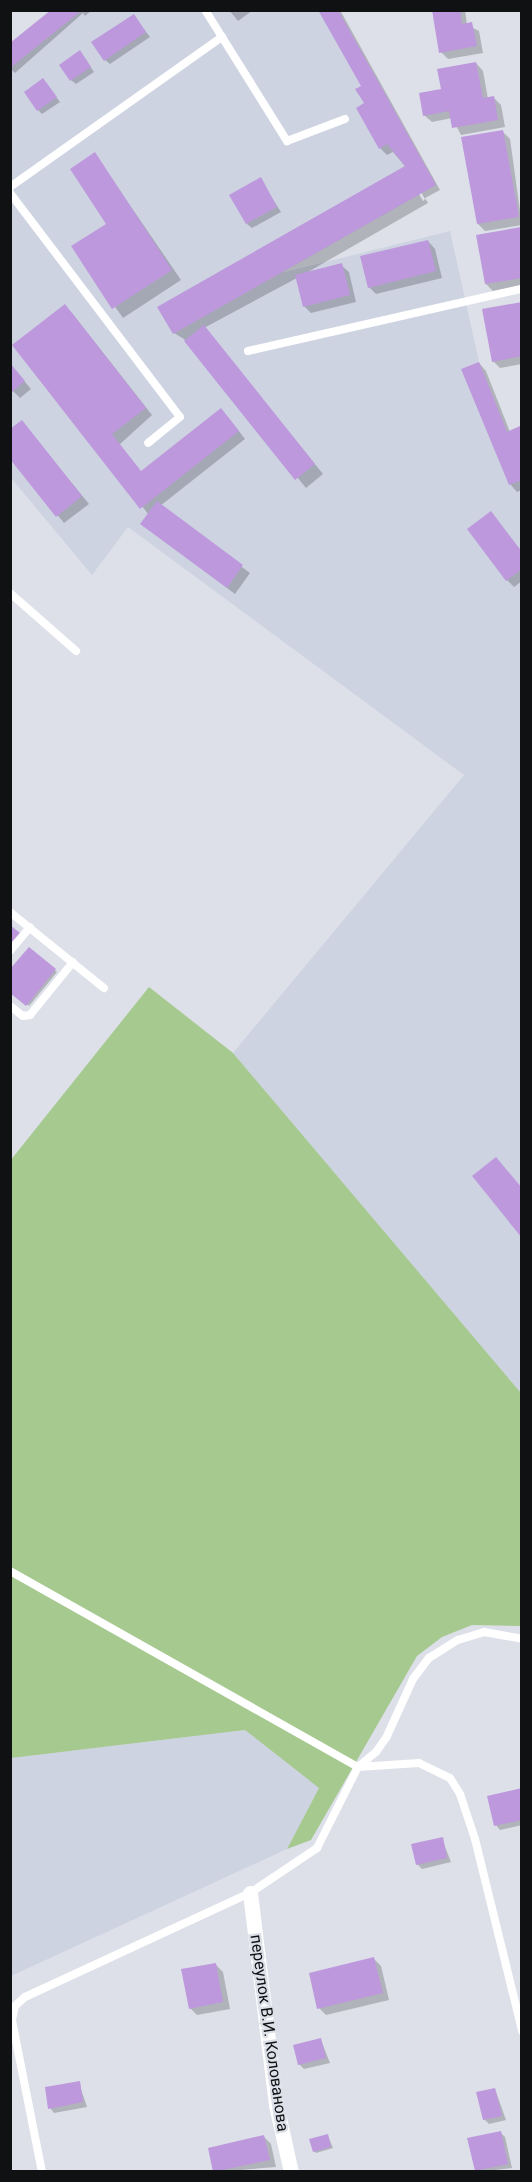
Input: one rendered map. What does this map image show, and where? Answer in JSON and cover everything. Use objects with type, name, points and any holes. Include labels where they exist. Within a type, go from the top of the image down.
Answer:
[{"type":"street","name":"переулок В.И. Колованова","points":[[250,1893],[276,2105],[291,2172]]},
{"type":"lane","points":[[205,10],[287,141],[345,119]]},
{"type":"lane","points":[[10,187],[222,37]]},
{"type":"lane","points":[[10,193],[180,417],[148,443]]},
{"type":"lane","points":[[248,351],[522,289]]},
{"type":"lane","points":[[10,593],[76,651]]},
{"type":"lane","points":[[10,912],[104,988]]},
{"type":"lane","points":[[10,951],[30,927]]},
{"type":"lane","points":[[10,1006],[23,1016],[30,1015],[73,962]]},
{"type":"lane","points":[[10,1571],[358,1767],[419,1763],[450,1778],[460,1794],[475,1839],[522,2031]]},
{"type":"lane","points":[[42,2172],[12,2020],[15,2006],[25,1997],[250,1893],[317,1848],[358,1767],[376,1752],[387,1736],[412,1679],[429,1658],[458,1640],[484,1632],[522,1639]]},
{"type":"shaded area","points":[[51,11],[338,11],[436,185],[281,273],[450,231],[479,362],[507,432],[520,426],[521,1393],[233,1053],[464,775],[128,527],[92,575],[11,478],[10,43]]},
{"type":"shaded area","points":[[245,1730],[319,1788],[287,1849],[11,1976],[10,1758]]},
{"type":"green space","points":[[149,987],[233,1053],[521,1393],[521,1626],[472,1625],[442,1637],[417,1656],[311,1840],[287,1849],[319,1788],[245,1730],[11,1758],[10,1161]]},
{"type":"building","points":[[51,10],[82,10],[10,68],[10,43]]},
{"type":"building","points":[[318,10],[338,10],[436,185],[173,334],[157,307],[405,166],[387,144],[379,149],[356,108],[364,103],[355,89],[361,86]]},
{"type":"building","points":[[432,10],[460,10],[462,24],[472,22],[477,46],[439,53]]},
{"type":"building","points":[[134,14],[146,32],[104,61],[91,42]]},
{"type":"building","points":[[80,50],[91,67],[70,81],[59,65]]},
{"type":"building","points":[[476,62],[483,98],[494,96],[498,120],[452,128],[449,111],[423,116],[419,93],[441,89],[437,69]]},
{"type":"building","points":[[43,78],[57,97],[37,111],[24,92]]},
{"type":"building","points":[[503,130],[519,217],[477,224],[461,137]]},
{"type":"building","points":[[95,152],[172,270],[112,309],[71,246],[106,224],[70,169]]},
{"type":"building","points":[[261,177],[277,207],[246,224],[229,195]]},
{"type":"building","points":[[521,227],[522,278],[485,284],[476,235]]},
{"type":"building","points":[[428,240],[436,271],[368,288],[360,256]]},
{"type":"building","points":[[342,263],[350,295],[303,307],[295,275]]},
{"type":"building","points":[[522,302],[522,356],[492,362],[482,309]]},
{"type":"building","points":[[65,304],[146,408],[112,434],[141,471],[221,408],[239,431],[140,509],[12,345]]},
{"type":"building","points":[[204,325],[315,464],[295,480],[184,341]]},
{"type":"building","points":[[479,362],[507,432],[520,426],[522,431],[522,480],[509,485],[461,369]]},
{"type":"building","points":[[10,363],[25,381],[12,392],[10,390]]},
{"type":"building","points":[[22,420],[82,496],[56,517],[10,459],[10,429]]},
{"type":"building","points":[[157,501],[243,565],[227,588],[140,524]]},
{"type":"building","points":[[491,511],[522,552],[522,569],[506,581],[467,529]]},
{"type":"building","points":[[10,925],[20,933],[10,944]]},
{"type":"building","points":[[29,947],[56,969],[26,1006],[10,993],[10,969]]},
{"type":"building","points":[[496,1157],[522,1188],[522,1238],[472,1176]]},
{"type":"building","points":[[522,1788],[522,1820],[494,1826],[487,1796]]},
{"type":"building","points":[[443,1837],[447,1858],[416,1865],[411,1844]]},
{"type":"building","points":[[374,1957],[383,1993],[317,2009],[309,1973]]},
{"type":"building","points":[[216,1963],[223,2002],[189,2009],[181,1969]]},
{"type":"building","points":[[321,2038],[326,2058],[298,2065],[293,2045]]},
{"type":"building","points":[[80,2081],[83,2102],[48,2109],[45,2087]]},
{"type":"building","points":[[495,2088],[502,2116],[483,2120],[476,2092]]},
{"type":"building","points":[[501,2131],[508,2164],[475,2171],[467,2138]]},
{"type":"building","points":[[328,2134],[331,2147],[313,2152],[309,2139]]},
{"type":"building","points":[[264,2135],[270,2160],[213,2172],[208,2148]]}]
